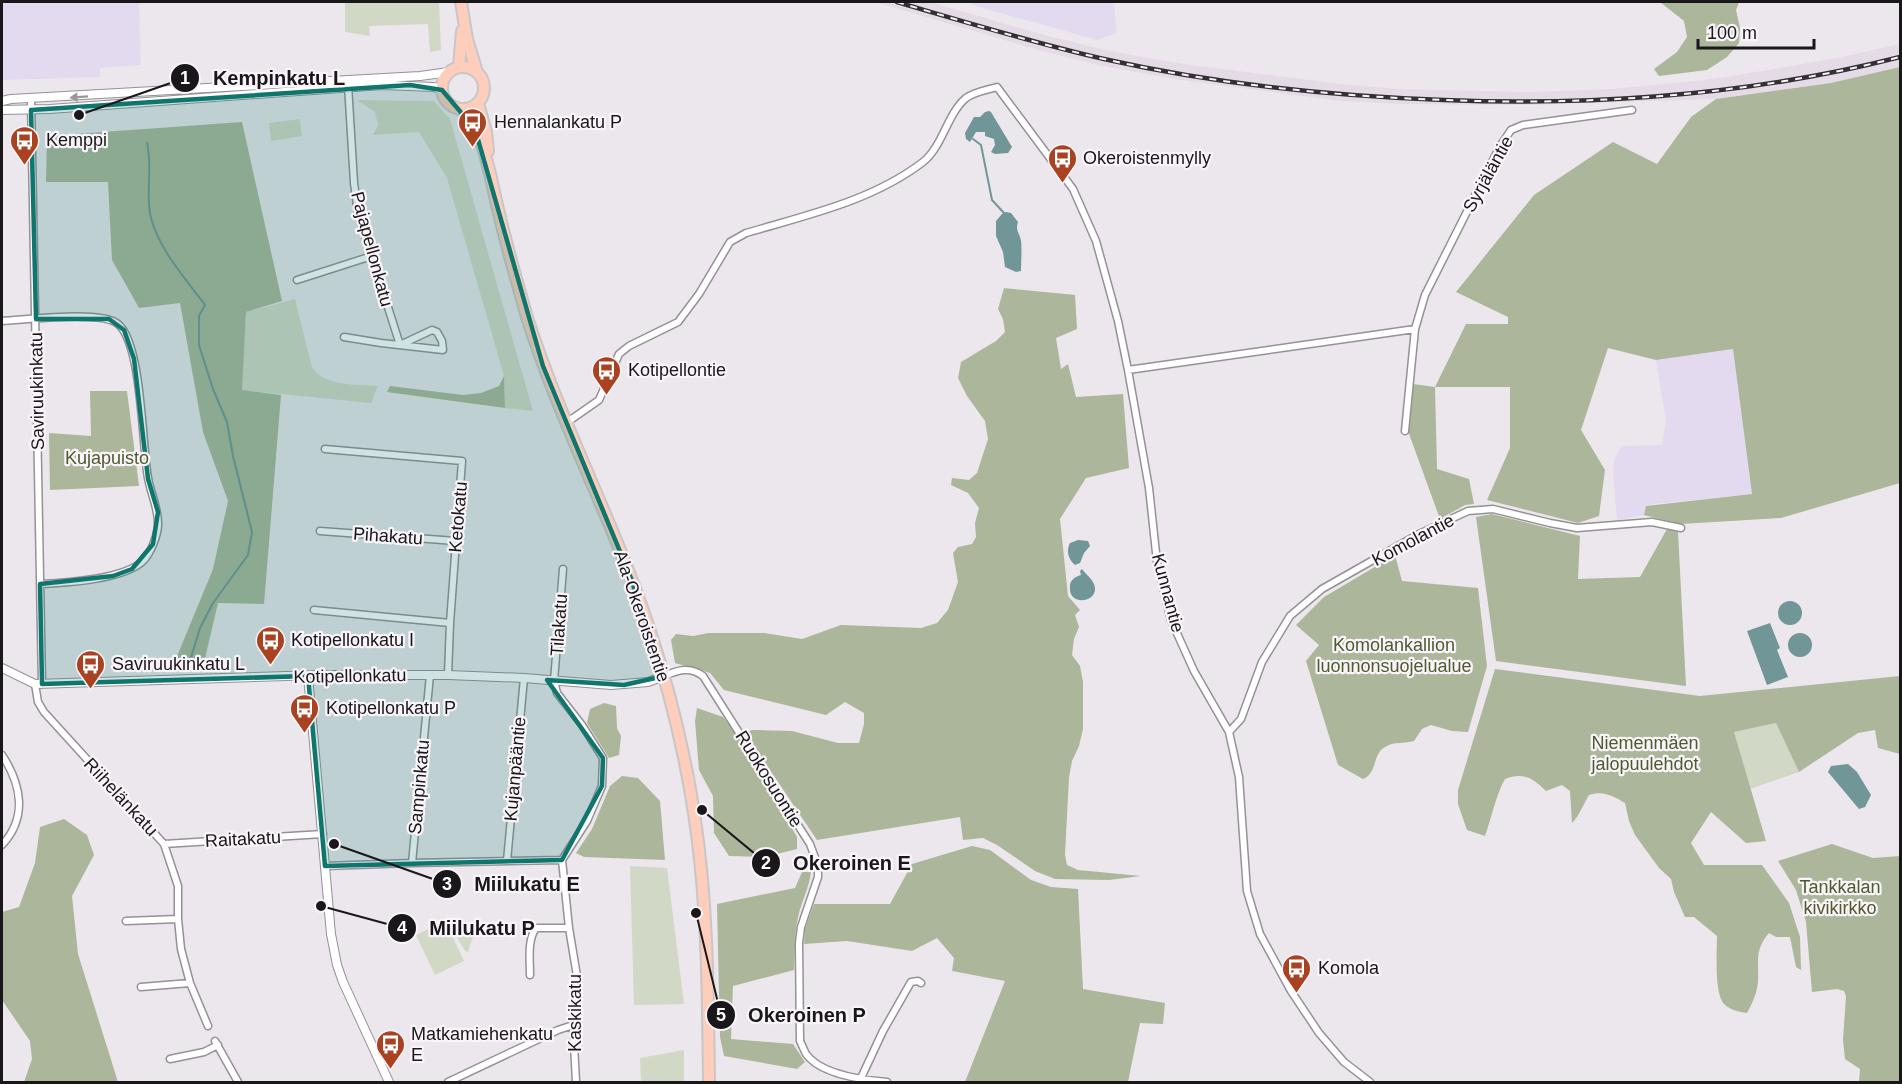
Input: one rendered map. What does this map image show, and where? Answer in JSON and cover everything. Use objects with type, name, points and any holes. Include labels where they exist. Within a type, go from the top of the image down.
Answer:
[{"type":"main road","points":[[461,2],[462,15],[477,72]]},
{"type":"main road","points":[[454,69],[469,67],[482,77],[484,91],[478,103],[473,107],[462,109],[450,105],[442,90],[443,82],[454,69],[462,15]]},
{"type":"main road","name":"Ala-Okeroistentie","points":[[478,103],[486,132],[488,169]]},
{"type":"main road","name":"Ala-Okeroistentie","points":[[462,109],[479,139],[513,269],[543,366],[631,578],[664,676],[693,805],[701,868],[709,1083]]},
{"type":"street","points":[[2,110],[31,110],[348,83],[420,76],[454,69]]},
{"type":"street","points":[[2,101],[348,83],[410,85],[442,90]]},
{"type":"street","name":"Pajapellonkatu","points":[[348,83],[358,213],[400,345]]},
{"type":"street","name":"Kunnantie","points":[[566,423],[599,400],[619,354],[629,346],[678,322],[699,294],[730,242],[746,233],[854,200],[890,184],[925,160],[960,104],[968,96],[996,87],[1073,189],[1096,241],[1118,321],[1128,370],[1149,488],[1157,562],[1172,620],[1194,671],[1229,732],[1239,777],[1247,891],[1260,934],[1291,991],[1319,1033],[1344,1062],[1370,1083]]},
{"type":"street","name":"Saviruukinkatu","points":[[31,99],[40,584],[38,684]]},
{"type":"street","name":"Syrjäläntie","points":[[1405,431],[1415,329],[1425,295],[1499,148],[1511,130],[1523,125],[1632,110]]},
{"type":"street","points":[[297,280],[372,256]]},
{"type":"street","points":[[2,321],[77,316],[109,319],[124,330],[134,359],[148,479],[158,512],[158,529],[153,544],[145,559],[132,569],[113,576],[40,584]]},
{"type":"street","points":[[1128,370],[1415,329]]},
{"type":"street","points":[[344,337],[400,345],[443,350],[442,341],[437,332],[432,330],[400,345]]},
{"type":"street","name":"Ketokatu","points":[[325,449],[462,461],[448,675]]},
{"type":"street","name":"Komolantie","points":[[1229,732],[1241,719],[1262,662],[1290,616],[1322,590],[1419,534],[1468,511],[1493,509],[1577,528],[1652,522],[1681,528]]},
{"type":"street","name":"Pihakatu","points":[[320,531],[456,541]]},
{"type":"street","name":"Tilakatu","points":[[554,681],[563,569]]},
{"type":"street","points":[[314,610],[450,623]]},
{"type":"street","points":[[2,668],[38,684]]},
{"type":"street","name":"Ruokosuontie","points":[[664,676],[687,669],[703,676],[810,844],[818,866],[818,877],[801,927],[799,943],[800,1041],[807,1055],[829,1070],[887,1083]]},
{"type":"street","name":"Sampinkatu","points":[[412,862],[430,675]]},
{"type":"street","name":"Kotipellonkatu","points":[[38,684],[308,676],[448,675],[617,685],[648,682],[664,676]]},
{"type":"street","points":[[308,676],[331,934],[337,965],[388,1083]]},
{"type":"street","name":"Kujanpääntie","points":[[507,861],[524,678]]},
{"type":"street","points":[[325,866],[562,860],[587,821],[602,786],[603,758],[582,725],[557,693],[554,681]]},
{"type":"street","name":"Riihelänkatu","points":[[38,684],[38,702],[44,712],[164,843],[178,886],[181,950],[190,983],[208,1026]]},
{"type":"street","points":[[2,755],[17,784],[19,806],[14,826],[2,845]]},
{"type":"street","name":"Raitakatu","points":[[164,843],[323,834]]},
{"type":"street","name":"Kaskikatu","points":[[562,860],[569,928],[578,982],[573,1025],[576,1083]]},
{"type":"street","points":[[126,921],[178,918]]},
{"type":"street","points":[[530,975],[532,933],[537,928],[569,928]]},
{"type":"street","points":[[861,1078],[883,1031],[911,982],[921,983]]},
{"type":"street","points":[[141,987],[190,983]]},
{"type":"street","points":[[448,1083],[573,1025]]},
{"type":"street","points":[[170,1059],[204,1052],[216,1043],[238,1083]]},
{"type":"highlighted area","points":[[410,85],[442,90],[475,129],[543,366],[631,578],[664,676],[624,685],[547,680],[603,758],[602,786],[562,860],[325,866],[308,676],[42,684],[40,584],[113,576],[132,569],[153,544],[158,512],[148,479],[134,359],[124,330],[109,319],[36,319],[31,110]]},
{"type":"shaded area","points":[[2,2],[139,2],[141,65],[100,68],[100,77],[2,80]]},
{"type":"shaded area","points":[[875,2],[930,2],[1040,34],[1110,51],[1183,64],[1399,89],[1531,92],[1612,89],[1738,75],[1837,58],[1900,44],[1900,67],[1831,83],[1716,99],[1529,105],[1340,101],[1180,80],[1102,66],[1038,50]]},
{"type":"shaded area","points":[[970,2],[1114,2],[1117,33],[1097,40],[972,5]]},
{"type":"shaded area","points":[[1733,349],[1752,494],[1646,505],[1644,515],[1617,520],[1613,473],[1614,460],[1619,450],[1623,446],[1662,445],[1666,422],[1656,360]]},
{"type":"green space","points":[[345,2],[439,2],[441,50],[430,52],[428,24],[369,26],[370,36],[345,32]]},
{"type":"green space","points":[[1660,2],[1739,2],[1736,10],[1740,28],[1739,43],[1727,57],[1707,70],[1659,76],[1654,69],[1677,52],[1687,37],[1684,21]]},
{"type":"green space","points":[[1900,67],[1900,483],[1781,518],[1681,524],[1644,515],[1646,506],[1752,494],[1733,349],[1656,360],[1608,348],[1581,430],[1605,470],[1599,516],[1578,523],[1487,500],[1510,448],[1510,387],[1435,387],[1466,324],[1508,324],[1508,317],[1456,292],[1534,195],[1613,142],[1657,164],[1691,117],[1716,99],[1831,83]]},
{"type":"green space","points":[[357,100],[434,101],[450,119],[533,411],[505,408],[504,376],[447,178],[419,132],[373,135],[378,125],[375,112]]},
{"type":"green space","points":[[300,119],[302,136],[271,141],[269,123]]},
{"type":"green space","points":[[242,122],[282,301],[246,312],[242,390],[281,395],[264,604],[218,603],[203,667],[173,666],[213,569],[228,501],[203,432],[180,303],[139,308],[112,260],[108,182],[46,182],[47,136]]},
{"type":"green space","points":[[1004,288],[1075,295],[1077,329],[1056,338],[1061,369],[1068,364],[1076,397],[1123,394],[1129,468],[1086,478],[1060,519],[1068,596],[1080,610],[1075,615],[1079,627],[1074,639],[1072,655],[1080,666],[1083,682],[1083,729],[1069,777],[1065,855],[1067,865],[1078,870],[1141,876],[1109,880],[1055,879],[1035,871],[983,838],[963,840],[960,817],[817,840],[745,733],[752,730],[792,731],[838,743],[859,743],[864,724],[864,713],[845,702],[826,715],[724,690],[710,673],[675,663],[671,640],[676,634],[693,636],[709,633],[764,633],[802,639],[841,625],[921,628],[937,623],[948,610],[958,582],[953,553],[958,547],[972,544],[976,537],[975,523],[979,508],[968,493],[951,485],[952,478],[969,480],[977,473],[988,439],[985,421],[967,396],[958,378],[961,362],[996,341],[1005,332],[1003,319],[998,309]]},
{"type":"green space","points":[[295,299],[312,367],[324,378],[333,381],[378,386],[371,403],[241,390],[246,312]]},
{"type":"green space","points":[[504,376],[505,408],[387,392],[390,386],[463,395],[481,393],[499,386]]},
{"type":"green space","points":[[1413,384],[1435,387],[1437,469],[1469,479],[1474,504],[1465,505],[1440,519],[1408,431]]},
{"type":"green space","name":"Kujapuisto","points":[[90,391],[127,391],[139,486],[50,490],[49,433],[91,436]]},
{"type":"green space","points":[[1492,514],[1580,536],[1578,579],[1640,577],[1667,529],[1678,532],[1686,686],[1496,661],[1476,517]]},
{"type":"green space","name":"Komolankallion luonnonsuojelualue","points":[[1395,555],[1402,581],[1478,588],[1487,666],[1468,732],[1452,731],[1431,725],[1422,729],[1414,741],[1388,745],[1381,750],[1371,772],[1363,779],[1338,765],[1306,661],[1319,645],[1296,625],[1324,597]]},
{"type":"green space","name":"Niemenmäen jalopuulehdot","points":[[1495,669],[1700,696],[1900,676],[1900,754],[1878,748],[1875,730],[1858,733],[1799,772],[1776,723],[1734,732],[1766,841],[1746,843],[1711,812],[1691,843],[1704,865],[1762,865],[1789,903],[1800,937],[1801,970],[1796,967],[1790,937],[1776,937],[1769,933],[1759,951],[1757,986],[1747,1013],[1729,1008],[1724,1004],[1717,981],[1717,936],[1694,917],[1685,917],[1671,879],[1659,868],[1635,835],[1625,803],[1612,796],[1603,793],[1589,795],[1572,823],[1570,791],[1562,785],[1546,791],[1537,783],[1522,776],[1511,777],[1505,779],[1485,836],[1467,830],[1458,804],[1458,790]]},
{"type":"green space","points":[[604,703],[616,706],[617,728],[621,736],[619,755],[609,758],[587,723],[590,709]]},
{"type":"green space","points":[[697,708],[723,717],[734,730],[797,837],[797,849],[765,857],[729,856],[714,833],[713,796],[699,770],[695,721]]},
{"type":"green space","points":[[1776,723],[1799,772],[1750,789],[1734,732]]},
{"type":"green space","points":[[622,776],[638,778],[660,801],[665,860],[584,857],[576,853],[592,829],[610,786]]},
{"type":"green space","points":[[64,819],[87,835],[94,855],[72,896],[78,954],[118,1082],[24,1082],[32,1059],[30,1041],[2,1000],[2,912],[19,907],[35,863],[40,827]]},
{"type":"green space","name":"Tankkalan kivikirkko","points":[[1832,844],[1873,858],[1900,856],[1900,1082],[1859,1082],[1860,1069],[1845,1059],[1843,1040],[1846,996],[1844,991],[1837,989],[1812,992],[1806,922],[1796,890],[1778,861]]},
{"type":"green space","points":[[972,846],[990,850],[1031,880],[1051,887],[1078,889],[1083,989],[1165,1003],[1163,1024],[1140,1023],[1128,1082],[965,1082],[1005,981],[952,971],[954,958],[937,938],[912,951],[847,941],[804,944],[805,929],[814,904],[890,904],[912,864]]},
{"type":"green space","points":[[630,866],[667,868],[684,1004],[634,1005]]},
{"type":"green space","points":[[802,872],[811,872],[797,920],[794,970],[733,986],[731,1039],[793,1044],[805,1062],[797,1069],[724,1056],[720,1037],[717,904],[795,888]]},
{"type":"green space","points":[[445,921],[464,961],[435,975],[416,935]]},
{"type":"green space","points":[[465,921],[476,927],[468,952],[465,951],[451,927],[458,922]]},
{"type":"green space","points":[[684,1050],[684,1082],[641,1082],[640,1058]]},
{"type":"water","points":[[989,111],[1012,147],[1008,153],[991,152],[995,145],[994,139],[985,136],[985,132],[976,132],[970,142],[966,139],[965,133],[974,117],[980,117]]},
{"type":"water","points":[[1006,212],[1011,213],[1018,222],[1021,271],[1016,272],[1005,267],[1003,252],[996,236],[996,221]]},
{"type":"water","points":[[1078,540],[1088,541],[1090,546],[1080,563],[1075,565],[1069,558],[1068,549],[1070,543]]},
{"type":"water","points":[[1082,569],[1093,582],[1095,590],[1089,598],[1079,600],[1071,595],[1070,584],[1081,575]]},
{"type":"water","points":[[1790,601],[1798,605],[1802,613],[1798,621],[1790,625],[1782,621],[1778,613],[1782,605]]},
{"type":"water","points":[[1770,623],[1780,648],[1777,650],[1788,677],[1767,685],[1747,631]]},
{"type":"water","points":[[1800,633],[1808,637],[1812,645],[1808,653],[1800,657],[1792,653],[1788,645],[1792,637]]},
{"type":"water","points":[[1848,764],[1857,772],[1871,795],[1865,807],[1859,809],[1828,772],[1831,766]]},
{"type":"waterway","points":[[973,139],[981,145],[992,200],[1004,213]]},
{"type":"waterway","points":[[147,143],[151,218],[160,242],[205,305],[199,316],[199,345],[213,389],[227,422],[252,532],[248,555],[213,603],[200,628],[190,661]]},
{"type":"railway","points":[[897,2],[1052,46],[1146,68],[1230,82],[1316,92],[1401,98],[1559,101],[1674,95],[1787,81],[1900,57]]},
{"type":"place","name":"Kempinkatu L","points":[[79,115]]},
{"type":"place","name":"Hennalankatu P","points":[[473,148]]},
{"type":"place","name":"Kemppi","points":[[25,166]]},
{"type":"place","name":"Okeroistenmylly","points":[[1062,184]]},
{"type":"place","name":"Kotipellontie","points":[[607,396]]},
{"type":"place","name":"Kotipellonkatu I","points":[[270,666]]},
{"type":"place","name":"Saviruukinkatu L","points":[[91,690]]},
{"type":"place","name":"Kotipellonkatu P","points":[[305,734]]},
{"type":"place","name":"Okeroinen E","points":[[702,810]]},
{"type":"place","name":"Miilukatu E","points":[[334,844]]},
{"type":"place","name":"Miilukatu P","points":[[321,906]]},
{"type":"place","name":"Okeroinen P","points":[[696,913]]},
{"type":"place","name":"Komola","points":[[1297,994]]},
{"type":"place","name":"Matkamiehenkatu E","points":[[390,1070]]}]
